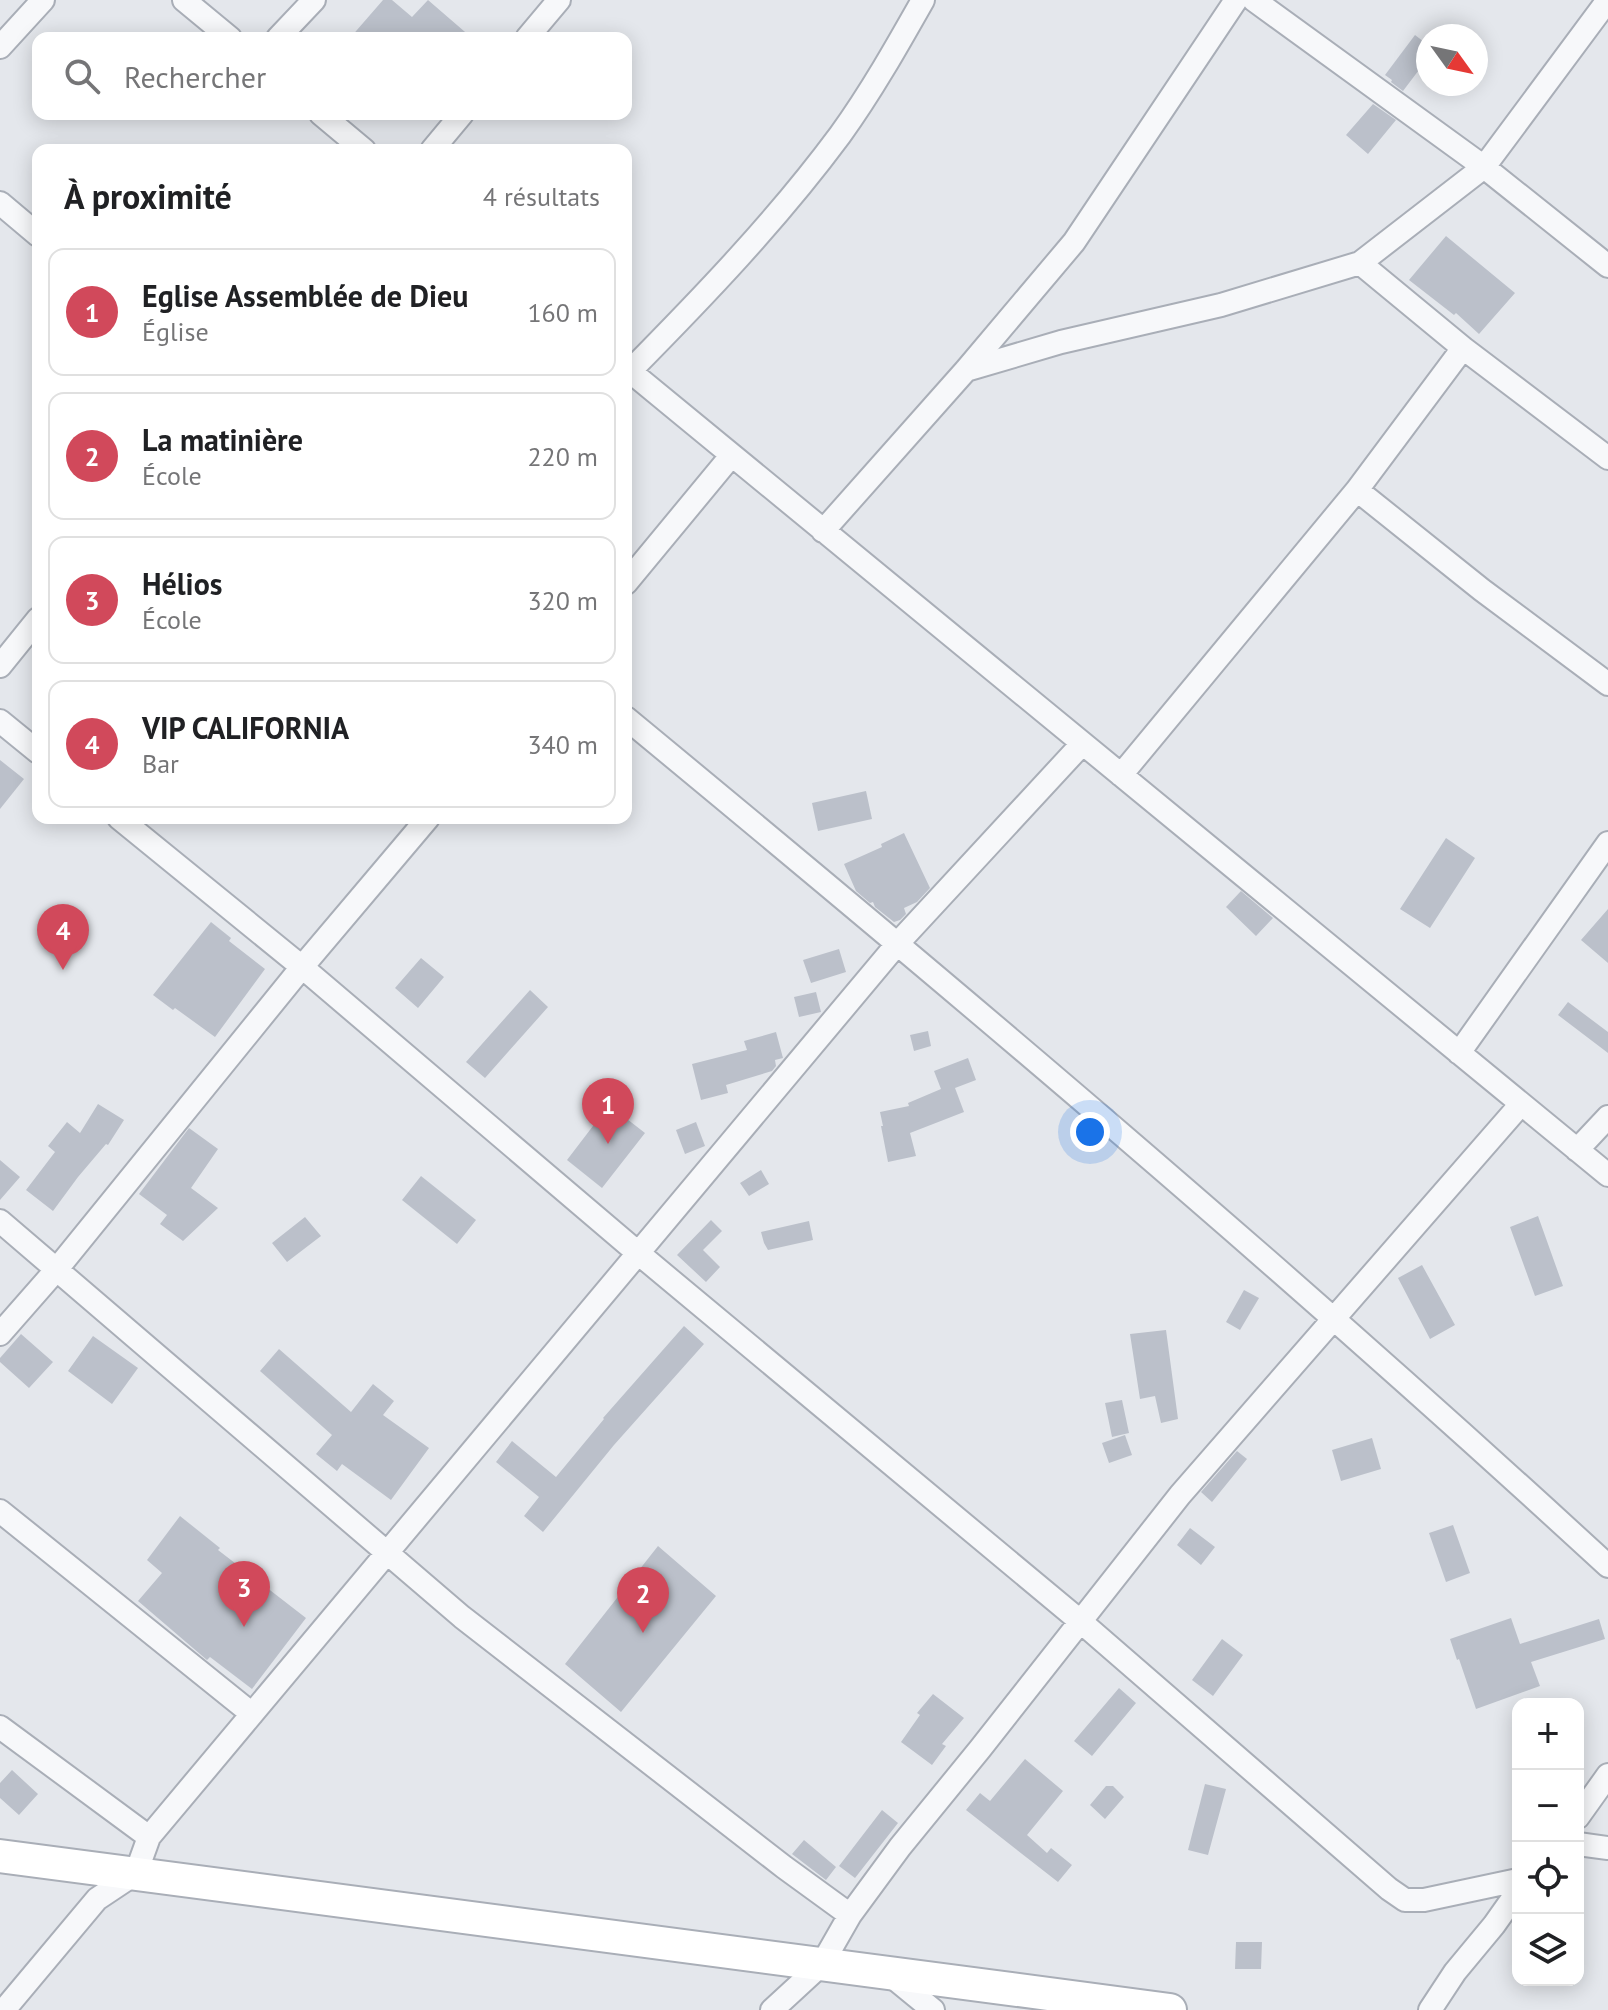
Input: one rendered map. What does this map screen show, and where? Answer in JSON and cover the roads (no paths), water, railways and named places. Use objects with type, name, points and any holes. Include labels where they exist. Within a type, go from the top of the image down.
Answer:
[{"type":"main road","points":[[0,1856],[1170,2010]]},
{"type":"street","points":[[0,47],[43,0]]},
{"type":"street","points":[[184,0],[223,32]]},
{"type":"street","points":[[284,32],[314,0]]},
{"type":"street","points":[[532,32],[559,0]]},
{"type":"street","points":[[632,366],[719,280],[769,224],[849,120],[923,0]]},
{"type":"street","points":[[823,531],[1074,242],[1236,0]]},
{"type":"street","points":[[1254,0],[1484,167],[1608,266]]},
{"type":"street","points":[[966,370],[1061,342],[1221,305],[1360,263],[1484,167],[1608,0]]},
{"type":"street","points":[[328,120],[357,144]]},
{"type":"street","points":[[437,144],[457,120]]},
{"type":"street","points":[[0,203],[32,230]]},
{"type":"street","points":[[1360,263],[1463,348],[1608,458]]},
{"type":"street","points":[[1121,775],[1357,490],[1463,348]]},
{"type":"street","points":[[632,373],[1608,1175]]},
{"type":"street","points":[[632,576],[731,456]]},
{"type":"street","points":[[1357,490],[1482,590],[1608,684]]},
{"type":"street","points":[[0,666],[32,626]]},
{"type":"street","points":[[0,721],[32,747]]},
{"type":"street","points":[[632,723],[898,943],[1334,1318],[1608,1566]]},
{"type":"street","points":[[4,2010],[97,1899],[136,1873],[149,1837],[638,1253],[898,943],[1082,744]]},
{"type":"street","points":[[126,824],[302,967],[638,1253],[1080,1621],[1389,1889],[1405,1900],[1424,1900],[1512,1881]]},
{"type":"street","points":[[0,1334],[423,824]]},
{"type":"street","points":[[1459,1053],[1608,843]]},
{"type":"street","points":[[772,2010],[822,1964],[850,1915],[900,1847],[1180,1495],[1521,1104]]},
{"type":"street","points":[[1577,1150],[1608,1117]]},
{"type":"street","points":[[0,1221],[462,1617],[850,1915]]},
{"type":"street","points":[[0,1511],[252,1714]]},
{"type":"street","points":[[0,1727],[149,1837]]},
{"type":"street","points":[[1584,1809],[1608,1775]]},
{"type":"street","points":[[1584,1845],[1608,1848]]},
{"type":"street","points":[[1430,2010],[1455,1972],[1512,1900]]},
{"type":"street","points":[[888,1973],[933,2010]]},
{"type":"place","name":"VIP CALIFORNIA","points":[[63,970]]},
{"type":"place","name":"Eglise Assemblée de Dieu","points":[[608,1144]]},
{"type":"place","name":"Hélios","points":[[244,1627]]},
{"type":"place","name":"La matinière","points":[[643,1633]]}]
